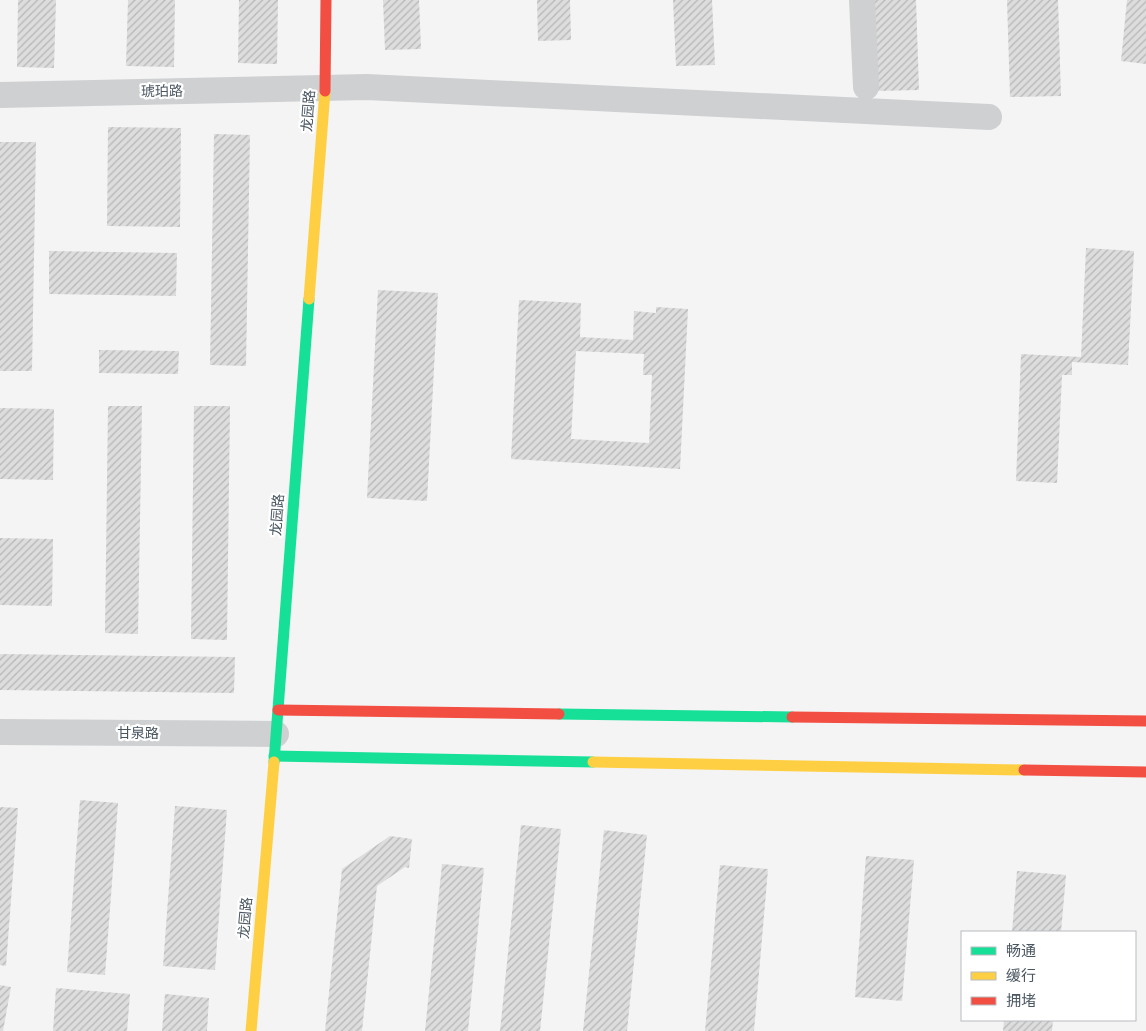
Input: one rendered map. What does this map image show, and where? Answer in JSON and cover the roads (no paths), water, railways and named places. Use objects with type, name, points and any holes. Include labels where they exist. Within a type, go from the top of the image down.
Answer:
[{"type":"street","name":"龙园路","points":[[251,1031],[276,733],[324,88],[326,0]]},
{"type":"street","points":[[862,0],[866,86]]},
{"type":"street","name":"琥珀路","points":[[0,95],[367,87],[989,117]]},
{"type":"street","points":[[276,733],[1146,721]]},
{"type":"street","name":"甘泉路","points":[[0,732],[276,733]]},
{"type":"street","points":[[276,733],[1146,772]]}]
